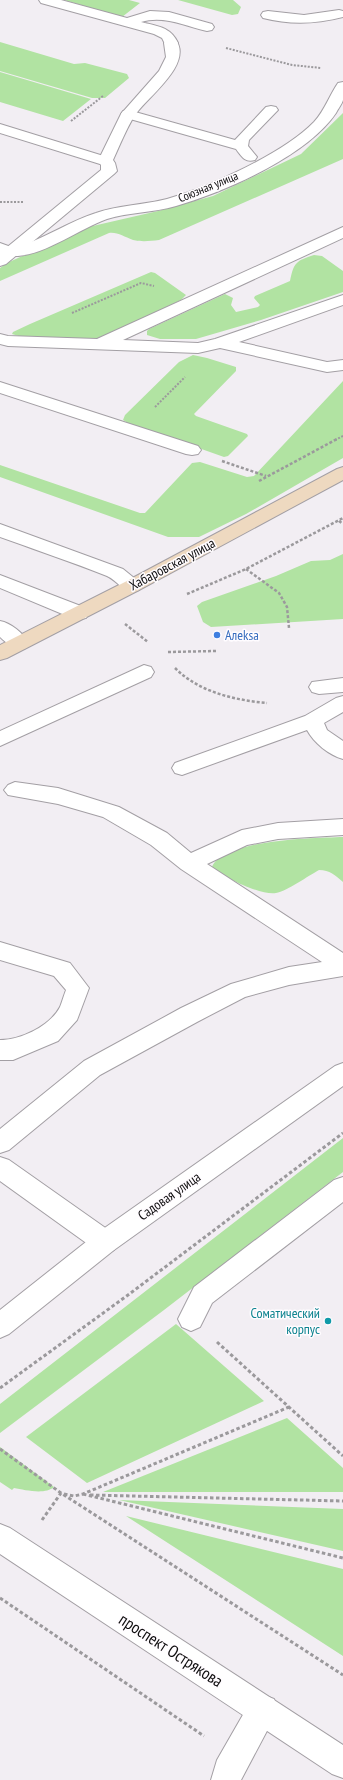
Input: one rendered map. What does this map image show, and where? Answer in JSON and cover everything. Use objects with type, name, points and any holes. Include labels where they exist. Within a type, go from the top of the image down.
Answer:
[{"type":"main road","name":"Хабаровская улица","points":[[0,653],[132,586],[343,473]]},
{"type":"street","points":[[46,0],[159,31],[168,36],[171,43],[174,57],[165,73],[128,114],[105,161]]},
{"type":"street","points":[[333,0],[334,8],[341,16]]},
{"type":"street","points":[[127,22],[150,15],[169,16],[207,27]]},
{"type":"street","points":[[268,16],[283,19],[303,20],[341,16]]},
{"type":"street","name":"Союзная улица","points":[[4,254],[28,249],[93,218],[119,211],[169,203],[201,192],[262,163],[293,147],[316,128],[333,107],[343,86]]},
{"type":"street","points":[[262,163],[246,154],[241,146],[242,140],[247,133],[272,110]]},
{"type":"street","points":[[128,114],[241,146]]},
{"type":"street","points":[[0,128],[105,161],[108,163],[109,170],[105,175],[4,254]]},
{"type":"street","points":[[99,345],[343,232]]},
{"type":"street","points":[[0,339],[8,341],[198,348],[220,343],[343,300]]},
{"type":"street","points":[[220,343],[326,367],[343,365]]},
{"type":"street","points":[[0,387],[192,450]]},
{"type":"street","points":[[0,530],[116,573],[132,586]]},
{"type":"street","points":[[0,581],[79,613]]},
{"type":"street","points":[[0,627],[19,643]]},
{"type":"street","points":[[0,739],[144,672]]},
{"type":"street","points":[[318,687],[343,685]]},
{"type":"street","points":[[182,768],[312,721],[343,703]]},
{"type":"street","points":[[312,721],[320,735],[343,752]]},
{"type":"street","points":[[15,790],[58,796],[111,812],[159,839],[189,863],[343,965]]},
{"type":"street","points":[[189,863],[242,838],[278,831],[343,827]]},
{"type":"street","points":[[0,951],[62,970],[78,988],[69,1013],[50,1034],[13,1050],[0,1050]]},
{"type":"street","points":[[0,1143],[92,1068],[195,1012],[239,990],[289,976],[343,965]]},
{"type":"street","name":"Садовая улица","points":[[0,1326],[105,1242],[343,1073]]},
{"type":"street","points":[[0,1167],[105,1242]]},
{"type":"street","points":[[191,1319],[203,1295],[343,1188]]},
{"type":"street","name":"проспект Острякова","points":[[0,1538],[343,1763]]},
{"type":"street","points":[[231,1769],[262,1710]]},
{"type":"path","points":[[225,48],[292,65],[321,68]]},
{"type":"path","points":[[71,314],[141,283],[151,284],[158,289]]},
{"type":"path","points":[[132,430],[220,343]]},
{"type":"path","points":[[215,459],[266,477]]},
{"type":"path","points":[[206,586],[246,569],[343,518]]},
{"type":"path","points":[[339,521],[343,524]]},
{"type":"path","points":[[246,569],[279,593],[287,607],[289,628]]},
{"type":"path","points":[[122,621],[150,643]]},
{"type":"path","points":[[177,651],[216,651]]},
{"type":"path","points":[[171,663],[179,673],[206,689],[228,697],[269,703]]},
{"type":"path","points":[[0,1388],[128,1295],[343,1132]]},
{"type":"path","points":[[191,1319],[343,1456]]},
{"type":"path","points":[[62,1493],[74,1496],[83,1494],[289,1406]]},
{"type":"path","points":[[0,1449],[62,1493],[343,1675]]},
{"type":"path","points":[[83,1494],[343,1500]]},
{"type":"path","points":[[83,1494],[343,1558]]},
{"type":"path","points":[[0,1598],[231,1769]]},
{"type":"green space","points":[[64,0],[129,0],[140,3],[122,17]]},
{"type":"green space","points":[[178,0],[233,0],[241,7],[238,14],[232,15]]},
{"type":"green space","points":[[0,42],[74,64],[85,63],[127,74],[129,78],[105,98],[92,98],[0,71]]},
{"type":"green space","points":[[0,72],[91,99],[63,121],[0,102]]},
{"type":"green space","points":[[343,113],[343,159],[159,240],[136,241],[118,234],[109,233],[0,281],[0,268],[7,263],[84,228],[158,211],[213,196],[301,154]]},
{"type":"green space","points":[[314,255],[322,256],[343,271],[343,292],[261,320],[196,339],[160,339],[147,335],[147,331],[149,329],[225,294],[233,298],[231,305],[236,312],[258,307],[260,305],[254,298],[255,296],[290,281],[297,263]]},
{"type":"green space","points":[[151,272],[155,273],[186,295],[181,300],[99,339],[22,337],[12,334],[13,332],[30,324]]},
{"type":"green space","points":[[193,355],[236,367],[236,371],[194,414],[247,434],[248,436],[228,456],[224,457],[123,420],[125,415],[179,362]]},
{"type":"green space","points":[[343,381],[343,458],[246,514],[199,537],[168,537],[0,477],[0,465],[140,513],[145,513],[192,463],[200,462],[247,477],[254,476]]},
{"type":"green space","points":[[343,554],[343,619],[211,627],[203,622],[197,606],[202,602],[276,576],[311,561],[330,560]]},
{"type":"green space","points":[[343,837],[343,882],[329,872],[319,870],[281,892],[270,893],[262,892],[242,885],[224,876],[212,867],[220,858],[233,851],[251,845],[313,838]]},
{"type":"green space","points":[[343,1138],[343,1172],[164,1310],[0,1433],[0,1404]]},
{"type":"green space","points":[[176,1324],[264,1401],[87,1483],[26,1437]]},
{"type":"green space","points":[[287,1418],[343,1468],[343,1492],[103,1492]]},
{"type":"green space","points":[[0,1447],[54,1487],[46,1491],[29,1491],[14,1488],[12,1490],[0,1482]]},
{"type":"green space","points":[[119,1500],[343,1509],[343,1551]]},
{"type":"green space","points":[[126,1516],[343,1569],[343,1656]]},
{"type":"place","name":"Алеksa","points":[[217,635]]},
{"type":"place","name":"Соматический корпус","points":[[328,1321]]}]
